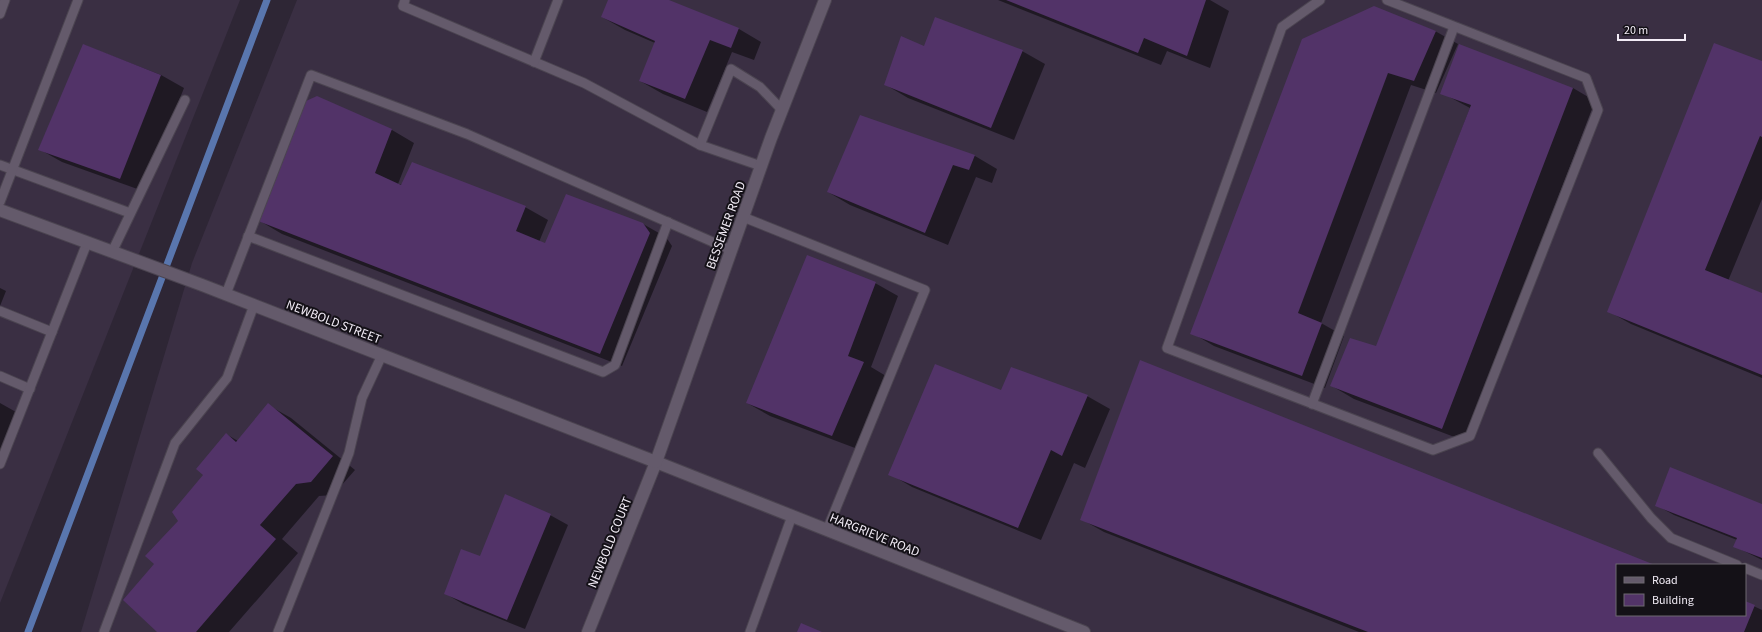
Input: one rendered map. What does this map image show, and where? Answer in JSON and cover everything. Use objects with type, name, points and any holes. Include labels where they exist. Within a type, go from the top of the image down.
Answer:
[{"type":"street","name":"BESSEMER ROAD","points":[[656,462],[761,166],[825,0]]},
{"type":"street","name":"NEWBOLD STREET","points":[[0,210],[226,294],[656,462]]},
{"type":"street","name":"HARGRIEVE ROAD","points":[[656,462],[1084,632]]},
{"type":"street","name":"NEWBOLD COURT","points":[[588,632],[656,462]]},
{"type":"lane","points":[[0,14],[5,0]]},
{"type":"lane","points":[[0,202],[78,0]]},
{"type":"lane","points":[[404,0],[403,6],[584,83],[700,145],[761,166]]},
{"type":"lane","points":[[534,62],[558,0]]},
{"type":"lane","points":[[1320,0],[1282,27],[1167,348],[1433,450],[1470,436],[1598,110],[1586,78],[1387,0]]},
{"type":"lane","points":[[1312,404],[1454,26]]},
{"type":"lane","points":[[700,145],[731,69],[760,87],[782,110]]},
{"type":"lane","points":[[226,294],[311,75],[467,134],[731,250]]},
{"type":"lane","points":[[112,252],[185,100]]},
{"type":"lane","points":[[0,165],[130,213]]},
{"type":"lane","points":[[743,217],[925,290],[827,530]]},
{"type":"lane","points":[[248,236],[603,372],[615,365],[668,222]]},
{"type":"lane","points":[[0,464],[87,243]]},
{"type":"lane","points":[[104,632],[175,443],[227,378],[254,305]]},
{"type":"lane","points":[[0,311],[52,332]]},
{"type":"lane","points":[[278,632],[349,453],[362,398],[382,355]]},
{"type":"lane","points":[[0,376],[30,389]]},
{"type":"lane","points":[[1598,453],[1651,518],[1671,538],[1735,564]]},
{"type":"lane","points":[[750,632],[792,516]]},
{"type":"lane","points":[[1746,568],[1762,575]]},
{"type":"shaded area","points":[[0,0],[240,0],[0,603]]},
{"type":"shaded area","points":[[297,0],[1762,0],[1762,632],[81,632],[192,263]]},
{"type":"building","points":[[608,0],[669,0],[739,28],[731,48],[710,40],[685,99],[639,81],[655,41],[601,17]]},
{"type":"building","points":[[1006,0],[1206,0],[1187,56],[1144,38],[1138,53]]},
{"type":"building","points":[[1374,6],[1436,31],[1414,81],[1388,73],[1298,313],[1322,323],[1302,376],[1190,334],[1302,39]]},
{"type":"building","points":[[935,17],[1023,50],[991,128],[884,85],[901,36],[924,46]]},
{"type":"building","points":[[1714,43],[1762,61],[1762,137],[1760,136],[1705,270],[1762,293],[1762,375],[1607,312]]},
{"type":"building","points":[[83,44],[161,75],[120,179],[38,150]]},
{"type":"building","points":[[1459,44],[1573,88],[1442,429],[1330,386],[1350,338],[1376,346],[1471,105],[1440,94]]},
{"type":"building","points":[[317,96],[392,129],[375,173],[401,185],[412,162],[526,206],[516,231],[545,243],[566,194],[643,223],[650,233],[600,354],[258,221],[306,101]]},
{"type":"building","points":[[860,115],[975,155],[969,170],[953,165],[925,233],[827,192]]},
{"type":"building","points":[[807,255],[876,282],[848,356],[864,362],[832,436],[746,403]]},
{"type":"building","points":[[1140,360],[1652,564],[1616,564],[1616,616],[1746,616],[1746,601],[1755,605],[1744,632],[1368,632],[1080,520]]},
{"type":"building","points":[[935,364],[1001,390],[1011,367],[1088,395],[1062,456],[1051,450],[1018,528],[888,475]]},
{"type":"building","points":[[268,403],[333,456],[311,482],[296,484],[260,525],[276,539],[196,632],[157,632],[123,600],[154,564],[145,556],[178,521],[172,512],[203,475],[196,469],[226,433],[236,442]]},
{"type":"building","points":[[1670,467],[1762,504],[1762,558],[1733,547],[1737,538],[1655,506]]},
{"type":"building","points":[[505,494],[551,514],[507,620],[444,594],[461,549],[480,556]]},
{"type":"building","points":[[801,623],[822,632],[797,632]]},
{"type":"waterway","points":[[28,632],[267,0]]}]
